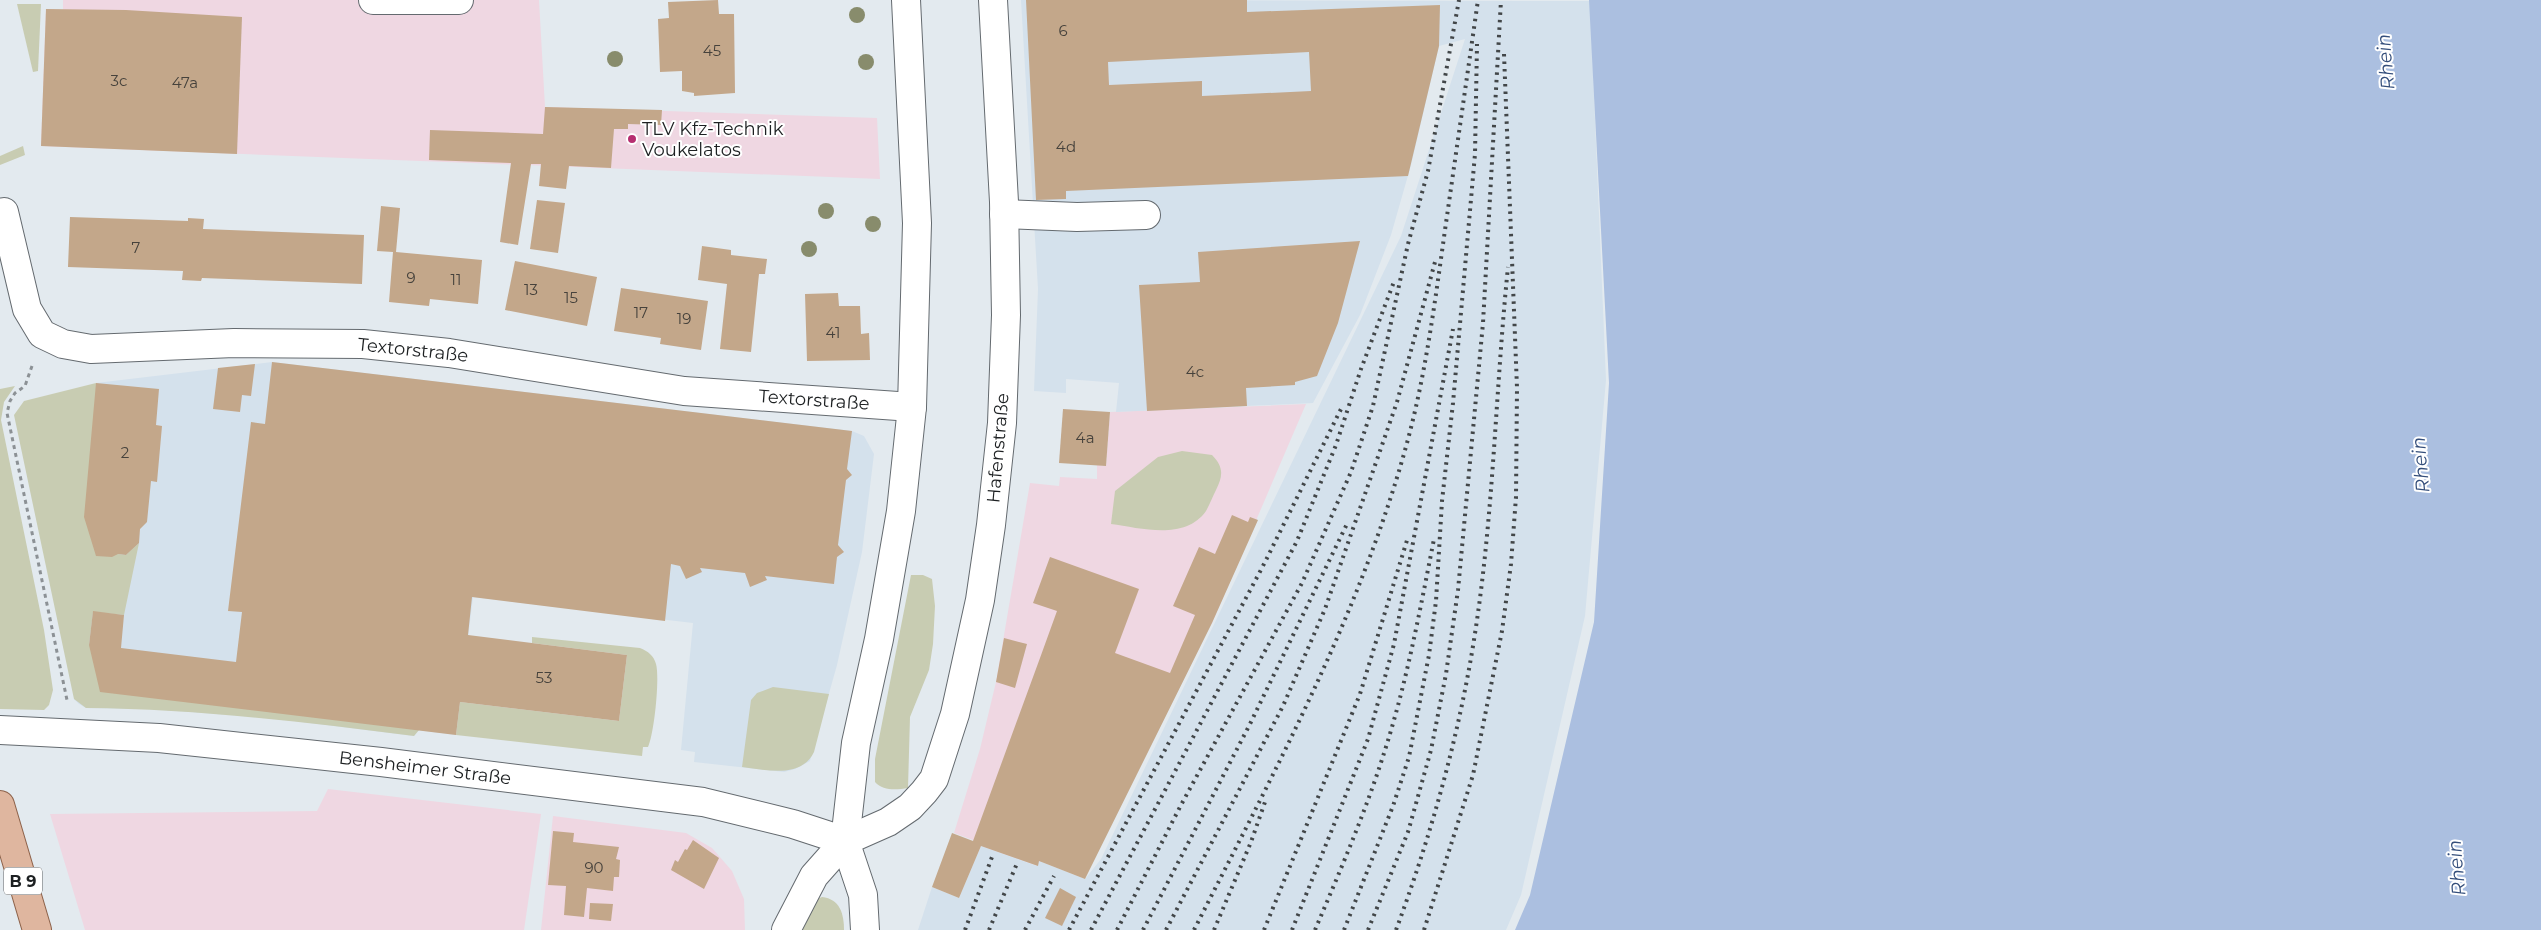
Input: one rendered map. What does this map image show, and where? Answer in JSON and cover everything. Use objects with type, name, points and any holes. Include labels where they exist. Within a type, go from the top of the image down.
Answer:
[{"type":"main road","name":"B 9","points":[[0,805],[37,930]]},
{"type":"street","points":[[373,0],[459,0]]},
{"type":"street","points":[[865,930],[863,895],[844,841],[856,742],[880,639],[901,512],[912,407],[917,223],[906,0]]},
{"type":"street","name":"Hafenstraße","points":[[786,930],[814,876],[844,841],[888,822],[910,806],[934,779],[954,714],[980,600],[991,525],[1002,424],[1006,315],[1004,214],[993,0]]},
{"type":"street","points":[[4,212],[27,309],[42,334]]},
{"type":"street","points":[[1004,214],[1077,217],[1146,215]]},
{"type":"street","name":"Textorstraße","points":[[42,334],[63,344],[91,349],[234,343],[363,344],[449,353],[684,391],[912,407]]},
{"type":"street","name":"Bensheimer Straße","points":[[0,730],[74,732],[160,738],[381,762],[703,802],[793,824],[844,841]]},
{"type":"path","points":[[42,334],[25,386],[15,393],[10,401],[7,413],[74,732]]},
{"type":"shaded area","points":[[63,0],[539,0],[545,107],[877,118],[880,179],[41,146],[46,9],[63,10]]},
{"type":"shaded area","points":[[1021,0],[1590,1],[1606,380],[1585,616],[1521,895],[1506,930],[918,930],[932,887],[959,898],[981,846],[1037,866],[1039,861],[1085,879],[1101,859],[1401,236],[1465,39],[1439,46],[1411,165],[1391,235],[1360,315],[1313,403],[1116,412],[1119,383],[1066,379],[1066,393],[1034,391],[1038,289]]},
{"type":"shaded area","points":[[272,362],[852,431],[864,436],[874,454],[862,552],[837,665],[810,761],[795,769],[784,772],[694,762],[695,752],[681,750],[693,623],[473,597],[456,735],[419,730],[414,736],[270,718],[150,709],[86,708],[79,704],[74,699],[96,383]]},
{"type":"shaded area","points":[[1306,404],[1212,623],[1038,866],[972,843],[973,840],[954,833],[980,749],[996,682],[1030,483],[1059,486],[1060,477],[1097,479],[1097,465],[1106,466],[1110,412]]},
{"type":"shaded area","points":[[328,789],[541,814],[524,930],[85,930],[50,814],[317,811]]},
{"type":"shaded area","points":[[553,816],[686,833],[712,848],[732,871],[744,899],[745,930],[541,930]]},
{"type":"green space","points":[[17,4],[41,4],[38,71],[33,72]]},
{"type":"green space","points":[[23,146],[25,155],[0,165],[0,156]]},
{"type":"green space","points":[[96,383],[118,554],[126,555],[139,543],[124,615],[93,612],[89,645],[419,730],[414,736],[291,721],[209,714],[86,708],[74,699],[14,415],[24,401]]},
{"type":"green space","points":[[15,386],[4,402],[1,420],[44,630],[53,690],[49,705],[44,710],[0,709],[0,389]]},
{"type":"green space","points":[[1182,451],[1212,455],[1219,464],[1221,476],[1206,511],[1187,526],[1175,529],[1149,530],[1111,524],[1115,491],[1158,457]]},
{"type":"green space","points":[[911,575],[923,575],[932,579],[935,606],[933,644],[929,670],[910,717],[908,788],[890,789],[882,787],[875,782],[875,759]]},
{"type":"green space","points":[[532,637],[640,648],[650,654],[656,664],[657,693],[650,741],[648,747],[643,747],[642,756],[456,735],[460,702],[619,721],[627,655],[532,643]]},
{"type":"green space","points":[[773,687],[829,694],[814,752],[808,761],[792,769],[772,771],[742,767],[751,700],[757,693]]},
{"type":"green space","points":[[822,897],[833,901],[840,908],[844,930],[800,930],[817,899]]},
{"type":"water","name":"Rhein","points":[[1589,0],[2541,0],[2541,930],[1515,930],[1530,895],[1594,622],[1609,383]]},
{"type":"building","points":[[718,0],[719,14],[734,14],[735,93],[694,96],[694,93],[682,91],[682,71],[660,72],[658,19],[669,18],[668,2]]},
{"type":"building","points":[[1026,0],[1247,0],[1247,12],[1440,5],[1439,46],[1408,176],[1066,191],[1066,199],[1036,200]],"holes":[[[1309,52],[1311,91],[1202,96],[1202,81],[1109,85],[1108,62]]]},
{"type":"building","points":[[46,9],[126,10],[242,17],[237,154],[41,146]]},
{"type":"building","points":[[545,107],[662,110],[661,125],[628,124],[628,129],[614,129],[611,168],[569,166],[566,189],[539,186],[541,164],[531,164],[518,245],[500,242],[511,163],[429,160],[430,130],[543,134]]},
{"type":"building","points":[[537,200],[565,203],[558,253],[530,249]]},
{"type":"building","points":[[381,206],[400,208],[396,252],[482,260],[478,304],[430,299],[429,306],[389,302],[393,252],[377,251]]},
{"type":"building","points":[[70,217],[188,221],[188,218],[204,219],[203,229],[364,235],[362,284],[202,278],[201,281],[182,280],[183,271],[68,267]]},
{"type":"building","points":[[1360,241],[1338,323],[1317,376],[1295,382],[1295,385],[1246,388],[1247,406],[1147,411],[1139,285],[1200,282],[1198,252]]},
{"type":"building","points":[[702,246],[731,250],[731,255],[767,259],[765,274],[759,274],[751,352],[720,349],[727,284],[698,280]]},
{"type":"building","points":[[515,261],[597,277],[587,326],[505,310]]},
{"type":"building","points":[[621,288],[708,301],[701,350],[660,344],[661,338],[614,331]]},
{"type":"building","points":[[838,293],[839,306],[860,306],[861,334],[869,333],[870,360],[807,361],[805,294]]},
{"type":"building","points":[[272,362],[852,431],[847,469],[852,475],[846,480],[838,545],[844,552],[837,557],[834,584],[765,576],[767,580],[750,587],[745,573],[700,568],[702,572],[686,579],[680,566],[671,564],[665,621],[472,597],[468,635],[627,655],[619,721],[460,702],[456,735],[100,692],[89,645],[93,611],[124,615],[121,648],[236,662],[242,612],[228,611],[251,422],[265,424]]},
{"type":"building","points":[[255,364],[251,396],[242,395],[240,412],[213,409],[218,368]]},
{"type":"building","points":[[96,383],[159,389],[156,425],[162,426],[157,482],[151,481],[147,522],[140,529],[139,543],[126,555],[118,554],[112,557],[96,556],[84,517]]},
{"type":"building","points":[[1063,409],[1110,412],[1106,466],[1059,463]]},
{"type":"building","points":[[1232,515],[1248,522],[1250,517],[1258,520],[1212,623],[1085,879],[1039,861],[1038,866],[981,846],[959,898],[932,887],[952,833],[973,841],[1057,611],[1033,603],[1050,557],[1139,589],[1115,653],[1170,673],[1195,615],[1173,606],[1199,547],[1215,554]]},
{"type":"building","points":[[1004,638],[1027,644],[1015,688],[996,682]]},
{"type":"building","points":[[553,831],[574,833],[573,842],[619,847],[616,859],[620,860],[619,877],[614,877],[613,891],[587,888],[584,917],[564,915],[566,886],[548,885]]},
{"type":"building","points":[[693,840],[719,858],[704,889],[671,870],[675,860],[678,862],[685,849],[687,850]]},
{"type":"building","points":[[1060,888],[1076,897],[1062,926],[1045,918]]},
{"type":"building","points":[[590,903],[613,904],[611,921],[589,919]]},
{"type":"railway","points":[[1117,930],[1181,805],[1302,583],[1351,472],[1373,406],[1408,244],[1428,171],[1459,0]]},
{"type":"railway","points":[[1194,930],[1313,692],[1340,631],[1388,507],[1414,417],[1425,364],[1478,0]]},
{"type":"railway","points":[[1368,930],[1408,832],[1431,750],[1446,674],[1458,590],[1483,323],[1501,0]]},
{"type":"railway","points":[[1344,930],[1393,806],[1409,757],[1429,655],[1436,601],[1442,501],[1453,403],[1475,154],[1477,44]]},
{"type":"railway","points":[[1424,930],[1473,775],[1502,631],[1511,564],[1516,497],[1517,388],[1504,54]]},
{"type":"railway","points":[[1166,930],[1283,706],[1325,609],[1397,402],[1435,262]]},
{"type":"railway","points":[[1396,930],[1422,854],[1445,777],[1471,659],[1483,576],[1508,267]]},
{"type":"railway","points":[[1091,930],[1297,541],[1336,445],[1361,369],[1395,279]]},
{"type":"railway","points":[[1292,930],[1368,739],[1394,644],[1453,329]]},
{"type":"railway","points":[[1069,930],[1263,566],[1343,405]]},
{"type":"railway","points":[[1143,930],[1250,724],[1347,524]]},
{"type":"railway","points":[[1264,930],[1360,694],[1408,537]]},
{"type":"railway","points":[[1315,930],[1361,818],[1378,773],[1393,724],[1418,619],[1434,539]]},
{"type":"railway","points":[[1214,930],[1251,842],[1265,802]]},
{"type":"railway","points":[[965,930],[992,857]]},
{"type":"railway","points":[[989,930],[1018,861]]},
{"type":"railway","points":[[1025,930],[1054,876]]},
{"type":"place","name":"TLV Kfz-Technik Voukelatos","points":[[632,139]]}]
